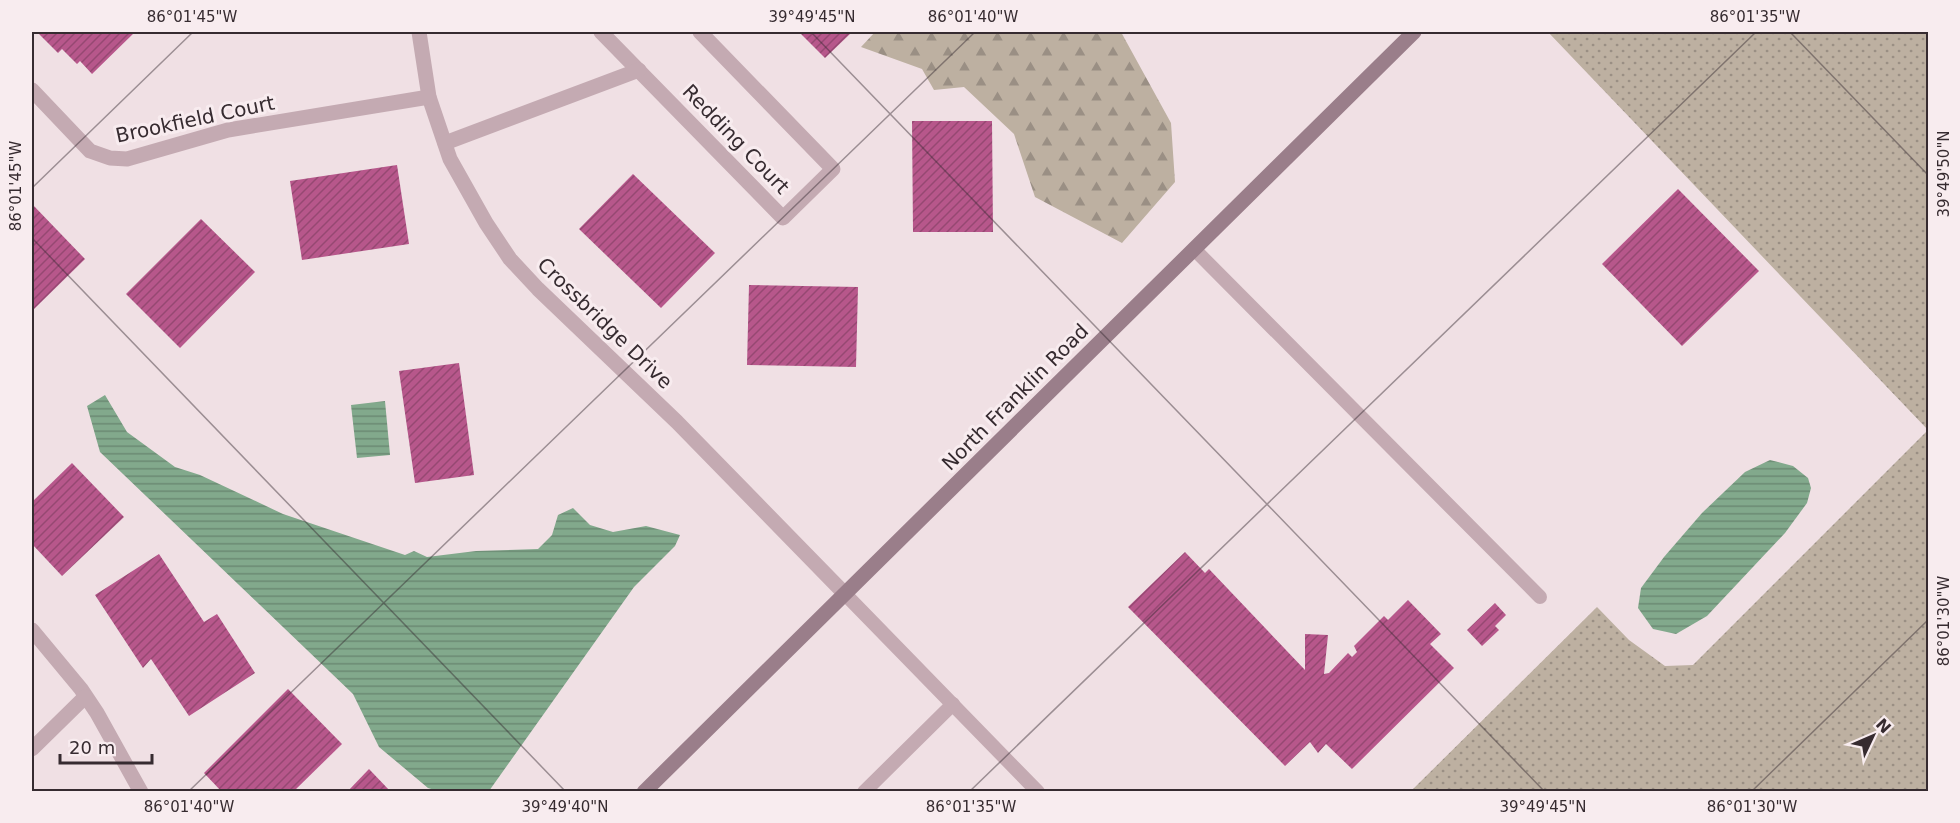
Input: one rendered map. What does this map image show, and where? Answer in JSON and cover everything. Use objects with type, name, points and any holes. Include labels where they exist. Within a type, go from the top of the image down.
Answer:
[{"type":"main road","name":"North Franklin Road","points":[[644,792],[1414,32]]},
{"type":"street","name":"Crossbridge Drive","points":[[419,32],[429,97],[457,172],[486,223],[521,271],[677,422],[845,594]]},
{"type":"street","name":"Redding Court","points":[[601,32],[783,218],[833,169],[700,32]]},
{"type":"street","points":[[445,143],[639,70]]},
{"type":"street","name":"Brookfield Court","points":[[32,90],[90,151],[110,158],[127,159],[228,130],[429,97]]},
{"type":"street","points":[[32,630],[70,675],[97,713],[141,792]]},
{"type":"street","points":[[32,749],[85,697]]},
{"type":"lane","points":[[1194,249],[1540,597]]},
{"type":"lane","points":[[845,594],[1038,792]]},
{"type":"lane","points":[[864,792],[953,704]]},
{"type":"green space","points":[[875,32],[1121,32],[1171,123],[1175,182],[1122,243],[1035,197],[1014,134],[964,87],[934,90],[922,69],[861,47]]},
{"type":"green space","points":[[1548,32],[1928,32],[1928,430]]},
{"type":"green space","points":[[1928,430],[1928,791],[1411,791],[1597,607],[1629,640],[1665,666],[1693,665]]},
{"type":"shaded area","points":[[105,395],[127,432],[175,467],[200,475],[283,514],[405,555],[414,551],[427,557],[476,551],[538,549],[552,535],[558,515],[573,508],[590,525],[613,532],[646,526],[680,535],[675,546],[634,587],[489,791],[438,791],[428,788],[379,747],[353,694],[100,452],[87,406]]},
{"type":"shaded area","points":[[385,401],[390,455],[357,458],[351,405]]},
{"type":"shaded area","points":[[1770,460],[1793,466],[1808,478],[1811,488],[1807,503],[1785,533],[1707,616],[1676,634],[1653,629],[1638,608],[1641,588],[1702,513],[1745,472]]},
{"type":"building","points":[[37,32],[135,32],[92,74],[80,61],[77,64],[62,49],[58,53]]},
{"type":"building","points":[[799,32],[852,32],[825,58]]},
{"type":"building","points":[[912,121],[992,121],[993,232],[913,232]]},
{"type":"building","points":[[397,165],[409,244],[302,260],[290,181]]},
{"type":"building","points":[[633,174],[715,253],[661,308],[579,229]]},
{"type":"building","points":[[1678,189],[1759,271],[1682,346],[1602,264]]},
{"type":"building","points":[[32,204],[85,259],[32,311]]},
{"type":"building","points":[[201,219],[255,272],[180,348],[126,294]]},
{"type":"building","points":[[749,285],[858,287],[856,367],[747,365]]},
{"type":"building","points":[[459,363],[474,475],[415,483],[399,371]]},
{"type":"building","points":[[72,463],[124,517],[62,576],[32,544],[32,502]]},
{"type":"building","points":[[1185,552],[1205,573],[1209,569],[1305,670],[1305,634],[1328,635],[1324,674],[1329,673],[1348,653],[1352,657],[1357,652],[1354,646],[1384,616],[1388,620],[1408,600],[1441,634],[1430,644],[1454,668],[1352,769],[1326,744],[1318,753],[1310,742],[1285,766],[1128,607]]},
{"type":"building","points":[[159,554],[204,622],[217,614],[255,673],[189,716],[151,659],[143,668],[95,595]]},
{"type":"building","points":[[1495,603],[1506,615],[1495,626],[1499,630],[1482,646],[1467,630]]},
{"type":"building","points":[[288,689],[342,744],[293,792],[222,792],[204,773]]},
{"type":"building","points":[[369,769],[391,792],[347,792]]}]
